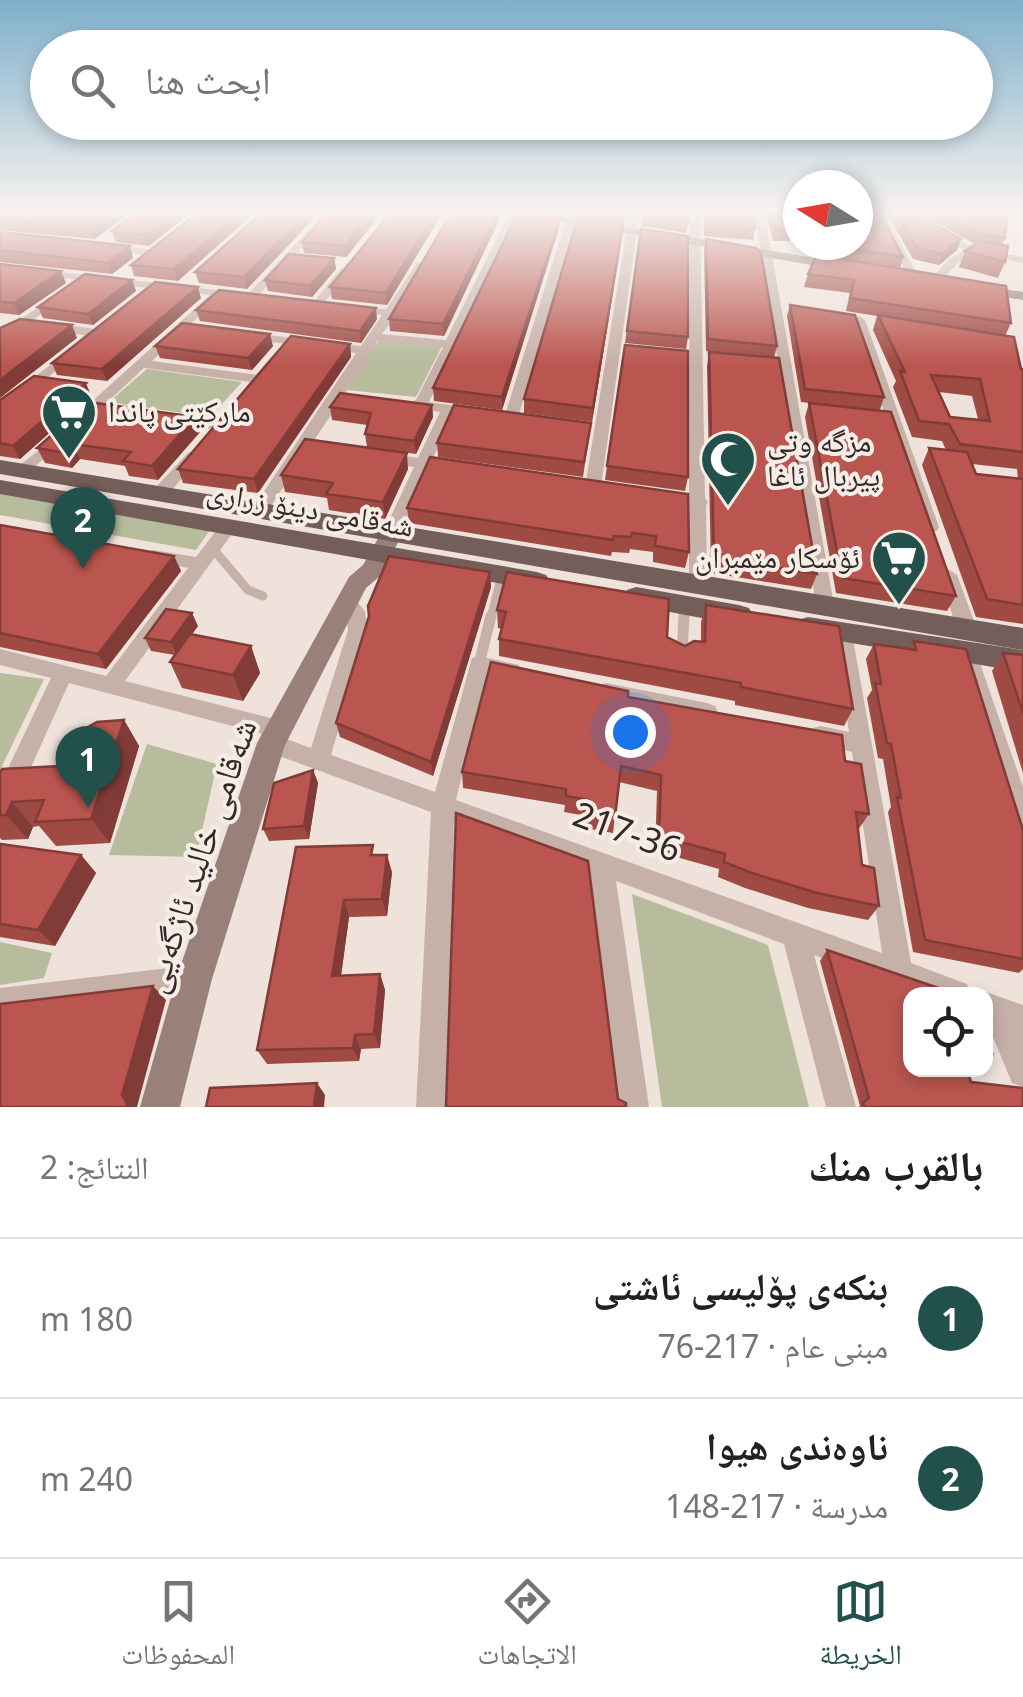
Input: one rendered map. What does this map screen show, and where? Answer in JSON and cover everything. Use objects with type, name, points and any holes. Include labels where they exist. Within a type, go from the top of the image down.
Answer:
[{"type":"main road","name":"شەقامی دینۆ زراری","points":[[11,468],[259,511],[369,560],[692,595],[825,605],[966,640],[1023,661]]},
{"type":"main road","name":"شەقامی دینۆ زراری","points":[[0,487],[214,547],[692,595],[844,633],[966,640],[1023,638]]},
{"type":"street","points":[[250,297],[284,262]]},
{"type":"street","points":[[318,305],[351,264],[335,262]]},
{"type":"street","points":[[259,511],[312,447],[337,396],[423,262]]},
{"type":"street","points":[[421,404],[491,262]]},
{"type":"street","points":[[511,418],[559,262]]},
{"type":"street","points":[[593,486],[627,262]]},
{"type":"street","points":[[692,595],[700,502],[696,262]]},
{"type":"street","points":[[768,262],[825,605]]},
{"type":"street","points":[[812,262],[856,268]]},
{"type":"street","points":[[837,262],[838,266]]},
{"type":"street","points":[[905,262],[914,278]]},
{"type":"street","points":[[934,281],[953,262]]},
{"type":"street","points":[[0,268],[267,299]]},
{"type":"street","points":[[0,284],[21,270]]},
{"type":"street","points":[[116,281],[129,272]]},
{"type":"street","points":[[894,275],[953,284]]},
{"type":"street","points":[[182,288],[197,276]]},
{"type":"street","points":[[0,339],[87,278]]},
{"type":"street","points":[[141,297],[156,285]]},
{"type":"street","points":[[972,288],[1023,296]]},
{"type":"street","points":[[11,468],[94,408],[219,293]]},
{"type":"street","points":[[301,303],[392,313]]},
{"type":"street","points":[[774,306],[791,309]]},
{"type":"street","points":[[878,323],[850,319],[936,542]]},
{"type":"street","points":[[0,320],[96,333]]},
{"type":"street","points":[[4,403],[111,321]]},
{"type":"street","points":[[183,327],[200,329]]},
{"type":"street","points":[[236,334],[367,351]]},
{"type":"street","points":[[376,337],[450,344]]},
{"type":"street","points":[[142,364],[253,385],[289,340]]},
{"type":"street","points":[[614,349],[631,350]]},
{"type":"street","points":[[681,356],[715,359]]},
{"type":"street","points":[[767,364],[784,366]]},
{"type":"street","points":[[36,381],[55,383]]},
{"type":"street","points":[[94,388],[113,390]]},
{"type":"street","points":[[337,396],[354,398]]},
{"type":"street","points":[[388,401],[530,420]]},
{"type":"street","points":[[94,408],[111,410]]},
{"type":"street","points":[[792,408],[808,410]]},
{"type":"street","points":[[318,762],[358,630],[356,612],[369,560],[425,464],[448,409]]},
{"type":"street","points":[[160,493],[224,420],[165,418]]},
{"type":"street","points":[[584,428],[602,431]]},
{"type":"street","points":[[373,456],[462,469]]},
{"type":"street","points":[[574,484],[610,489]]},
{"type":"street","points":[[646,494],[700,502]]},
{"type":"street","points":[[129,552],[214,547]]},
{"type":"street","points":[[111,685],[214,547]]},
{"type":"street","points":[[942,559],[1023,822]]},
{"type":"street","name":"شەقامی خالید ئاژگەیی","points":[[160,1107],[194,980],[274,736],[369,560]]},
{"type":"street","points":[[844,633],[898,970]]},
{"type":"street","name":"217-36","points":[[0,657],[111,685],[274,736],[318,762],[940,987]]},
{"type":"street","points":[[431,1107],[443,806],[479,664],[536,676]]},
{"type":"street","points":[[0,810],[64,672]]},
{"type":"street","points":[[593,688],[726,716]]},
{"type":"street","points":[[802,732],[860,744]]},
{"type":"street","points":[[601,863],[634,1107]]},
{"type":"street","points":[[795,933],[841,1107]]},
{"type":"street","points":[[0,1002],[194,980]]},
{"type":"street","points":[[1002,1012],[1023,1072]]},
{"type":"lane","points":[[214,547],[248,590],[264,596]]},
{"type":"lane","points":[[479,664],[502,575]]},
{"type":"lane","points":[[682,654],[692,595]]},
{"type":"green space","points":[[378,341],[442,346],[416,397],[347,390]]},
{"type":"green space","points":[[147,369],[242,382],[210,417],[109,402]]},
{"type":"green space","points":[[0,493],[210,530],[196,550],[0,515]]},
{"type":"green space","points":[[0,673],[44,679],[0,770]]},
{"type":"green space","points":[[147,744],[217,764],[196,857],[109,855]]},
{"type":"green space","points":[[632,894],[768,945],[809,1107],[662,1107]]},
{"type":"green space","points":[[0,942],[52,953],[44,978],[0,985]]},
{"type":"building","points":[[135,262],[183,262],[174,269],[131,265]]},
{"type":"building","points":[[207,262],[259,262],[244,277],[195,272]]},
{"type":"building","points":[[282,262],[331,262],[310,286],[265,280]]},
{"type":"building","points":[[351,262],[405,262],[386,293],[330,287]]},
{"type":"building","points":[[423,262],[474,262],[443,324],[389,319]]},
{"type":"building","points":[[494,262],[546,262],[502,397],[433,388]]},
{"type":"building","points":[[565,262],[617,262],[593,408],[524,399]]},
{"type":"building","points":[[637,262],[688,262],[688,337],[627,331]]},
{"type":"building","points":[[706,262],[762,262],[777,346],[708,339]]},
{"type":"building","points":[[814,262],[858,262],[1006,286],[1011,323],[850,298],[854,280],[808,274]]},
{"type":"building","points":[[0,264],[61,271],[14,303],[0,302]]},
{"type":"building","points":[[85,274],[132,280],[88,314],[38,307]]},
{"type":"building","points":[[155,282],[198,287],[102,369],[52,363]]},
{"type":"building","points":[[219,290],[376,308],[360,331],[196,310]]},
{"type":"building","points":[[790,305],[855,315],[884,397],[805,389]]},
{"type":"building","points":[[878,315],[1014,337],[1023,369],[1023,452],[960,444],[949,424],[919,421],[900,371],[905,372]],"holes":[[[931,375],[980,379],[990,421],[950,417]]]},
{"type":"building","points":[[20,319],[72,325],[0,380],[0,328]]},
{"type":"building","points":[[182,323],[270,334],[248,358],[155,346]]},
{"type":"building","points":[[291,336],[350,344],[254,479],[178,469]]},
{"type":"building","points":[[625,345],[688,351],[688,477],[607,466]]},
{"type":"building","points":[[709,352],[779,358],[817,574],[714,557]]},
{"type":"building","points":[[34,376],[86,383],[13,446],[0,443],[0,400]]},
{"type":"building","points":[[340,393],[432,405],[414,441],[365,434],[371,413],[330,407]]},
{"type":"building","points":[[89,402],[195,417],[152,466],[123,461],[131,452],[73,444],[65,453],[37,448]]},
{"type":"building","points":[[809,403],[891,412],[956,596],[842,578]]},
{"type":"building","points":[[454,405],[591,423],[584,462],[437,443]]},
{"type":"building","points":[[305,439],[407,453],[383,502],[326,494],[333,483],[281,475]]},
{"type":"building","points":[[929,448],[967,452],[976,474],[1023,479],[1023,605],[987,599]]},
{"type":"building","points":[[430,457],[688,494],[689,552],[655,546],[656,536],[632,533],[631,537],[614,536],[613,540],[407,508]]},
{"type":"building","points":[[0,525],[174,556],[98,654],[0,633]]},
{"type":"building","points":[[389,556],[490,572],[431,762],[336,723],[369,616],[368,606]]},
{"type":"building","points":[[507,572],[669,599],[667,637],[685,646],[694,641],[705,642],[706,605],[839,626],[853,709],[741,687],[741,683],[499,639],[506,612],[497,610]]},
{"type":"building","points":[[166,609],[192,613],[171,642],[145,638]]},
{"type":"building","points":[[190,634],[251,646],[233,675],[170,662]]},
{"type":"building","points":[[914,641],[966,649],[1023,830],[1023,959],[925,940],[897,797],[901,798],[891,744],[887,743],[875,683],[881,684],[874,644],[916,650]]},
{"type":"building","points":[[1003,653],[1023,655],[1023,713]]},
{"type":"building","points":[[491,662],[628,691],[628,697],[842,735],[845,761],[861,764],[869,814],[856,812],[862,865],[874,868],[879,906],[817,893],[752,873],[724,862],[725,854],[659,836],[661,775],[621,766],[615,817],[587,813],[589,800],[566,796],[566,789],[462,772]]},
{"type":"building","points":[[124,720],[91,819],[35,822],[44,800],[12,802],[6,815],[0,815],[2,769],[61,766],[78,733],[97,722]]},
{"type":"building","points":[[313,770],[304,826],[263,829],[274,783]]},
{"type":"building","points":[[456,813],[588,861],[618,1099],[626,1107],[446,1107]]},
{"type":"building","points":[[0,844],[81,855],[38,930],[0,924]]},
{"type":"building","points":[[373,845],[371,855],[387,855],[382,899],[344,900],[332,976],[380,974],[374,1034],[355,1035],[353,1048],[257,1050],[296,847]]},
{"type":"building","points":[[827,950],[935,987],[903,987],[903,1077],[969,1077],[971,1082],[1023,1088],[1023,1107],[864,1107],[869,1098]]},
{"type":"building","points":[[153,986],[122,1095],[126,1107],[0,1107],[0,1004]]},
{"type":"building","points":[[317,1083],[314,1107],[206,1107],[210,1088]]},
{"type":"place","name":"مارکێتی پاندا","points":[[69,461]]},
{"type":"place","name":"مزگه وتى پيربال ئاغا","points":[[728,508]]},
{"type":"place","name":"ناوەندی هیوا","points":[[83,569]]},
{"type":"place","name":"ئۆسکار مێمبران","points":[[899,607]]},
{"type":"place","name":"بنکەی پۆلیسی ئاشتی","points":[[88,808]]}]
